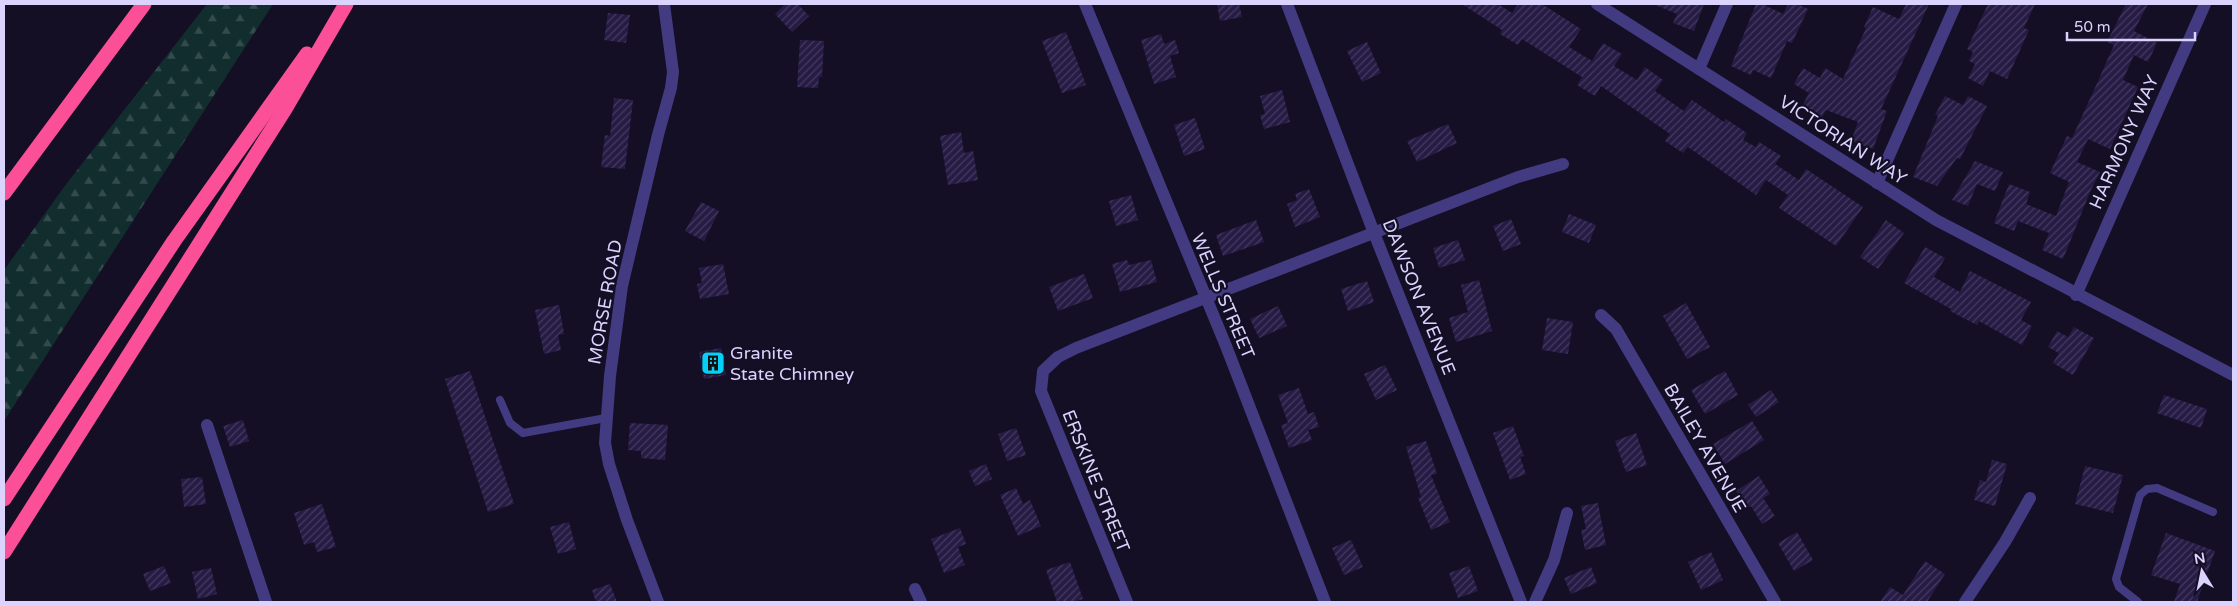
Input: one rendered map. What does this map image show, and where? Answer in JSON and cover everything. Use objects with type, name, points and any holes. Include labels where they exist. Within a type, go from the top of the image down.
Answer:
[{"type":"highway","points":[[4,193],[144,4]]},
{"type":"highway","points":[[4,499],[174,241],[344,4]]},
{"type":"highway","points":[[4,552],[285,109],[344,4]]},
{"type":"street","name":"MORSE ROAD","points":[[658,602],[627,520],[609,464],[605,443],[606,418],[622,286],[658,135],[672,88],[673,72],[664,4]]},
{"type":"street","name":"WELLS STREET","points":[[1085,4],[1229,356],[1325,602]]},
{"type":"street","name":"DAWSON AVENUE","points":[[1287,4],[1374,233],[1521,602]]},
{"type":"street","name":"VICTORIAN WAY","points":[[1597,4],[1877,183],[1968,238],[2233,376]]},
{"type":"street","points":[[1700,69],[1727,4]]},
{"type":"street","points":[[1877,183],[1956,4]]},
{"type":"street","name":"HARMONY WAY","points":[[2076,294],[2205,4]]},
{"type":"street","points":[[1205,299],[1518,177],[1563,164]]},
{"type":"street","name":"ERSKINE STREET","points":[[1126,602],[1041,391],[1043,371],[1058,357],[1076,348],[1205,299]]},
{"type":"street","name":"BAILEY AVENUE","points":[[1601,315],[1616,329],[1775,602]]},
{"type":"street","points":[[207,425],[266,602]]},
{"type":"street","points":[[1964,602],[2005,542],[2030,498]]},
{"type":"street","points":[[1535,602],[1554,560],[1567,513]]},
{"type":"street","points":[[915,589],[922,602]]},
{"type":"lane","points":[[500,400],[510,424],[523,433],[606,418]]},
{"type":"lane","points":[[2138,602],[2119,587],[2116,579],[2140,495],[2147,489],[2157,488],[2213,512]]},
{"type":"green space","points":[[207,4],[273,4],[4,421],[4,270],[67,183]]},
{"type":"building","points":[[785,4],[798,4],[809,16],[792,32],[775,14]]},
{"type":"building","points":[[1217,4],[1239,4],[1242,17],[1220,21]]},
{"type":"building","points":[[1462,4],[1498,4],[1512,13],[1518,4],[1542,4],[1581,29],[1569,47],[1592,61],[1603,43],[1622,54],[1614,66],[1637,80],[1645,67],[1663,80],[1655,91],[1684,111],[1692,100],[1724,122],[1726,119],[1747,133],[1743,140],[1756,147],[1759,142],[1781,156],[1775,164],[1799,180],[1806,169],[1863,207],[1836,246],[1779,208],[1788,195],[1766,180],[1756,195],[1688,147],[1683,153],[1665,141],[1670,134],[1601,86],[1595,96],[1577,85],[1582,77],[1522,39],[1518,45],[1500,34],[1502,30]]},
{"type":"building","points":[[1653,4],[1704,4],[1694,31],[1673,23],[1677,14]]},
{"type":"building","points":[[1756,4],[1762,4],[1783,14],[1788,4],[1797,4],[1808,9],[1792,43],[1787,41],[1771,78],[1753,70],[1751,75],[1731,66]]},
{"type":"building","points":[[1906,4],[1929,4],[1881,109],[1887,111],[1873,149],[1851,141],[1858,122],[1826,110],[1821,119],[1801,108],[1809,93],[1794,84],[1803,68],[1820,78],[1825,68],[1843,79],[1866,28],[1864,27],[1873,7],[1899,19]]},
{"type":"building","points":[[1988,4],[2035,4],[2024,28],[2029,30],[2007,79],[1990,71],[1983,86],[1968,78],[1975,64],[1969,61],[1973,52],[1967,49]]},
{"type":"building","points":[[2126,4],[2148,4],[2134,31],[2157,43],[2148,62],[2134,55],[2123,80],[2138,87],[2110,149],[2088,139],[2077,162],[2100,172],[2063,259],[2042,250],[2049,233],[2018,221],[2014,231],[1994,223],[2009,184],[2030,192],[2026,204],[2056,216],[2069,182],[2050,173],[2067,136],[2072,138],[2094,90],[2114,45],[2107,42]]},
{"type":"building","points":[[608,13],[630,15],[626,43],[604,40]]},
{"type":"building","points":[[1066,32],[1086,85],[1062,93],[1042,41]]},
{"type":"building","points":[[1161,34],[1164,44],[1175,40],[1179,53],[1170,56],[1176,77],[1154,84],[1141,40]]},
{"type":"building","points":[[800,40],[824,41],[822,77],[819,77],[818,88],[797,87]]},
{"type":"building","points":[[1367,42],[1381,73],[1362,82],[1347,51]]},
{"type":"building","points":[[1282,90],[1290,122],[1264,129],[1260,115],[1265,114],[1260,96]]},
{"type":"building","points":[[1945,96],[1963,105],[1968,96],[1987,106],[1960,159],[1957,158],[1937,186],[1913,177],[1938,116],[1935,115]]},
{"type":"building","points":[[614,98],[633,100],[625,169],[601,167],[605,135],[610,136]]},
{"type":"building","points":[[1195,118],[1205,149],[1184,156],[1174,125]]},
{"type":"building","points":[[1448,124],[1457,143],[1417,162],[1407,141]]},
{"type":"building","points":[[961,132],[964,153],[973,151],[978,180],[948,185],[940,136]]},
{"type":"building","points":[[1975,161],[2003,172],[1995,191],[1977,184],[1968,206],[1952,200]]},
{"type":"building","points":[[1309,189],[1320,217],[1295,227],[1287,204],[1297,200],[1295,194]]},
{"type":"building","points":[[1131,195],[1138,220],[1116,226],[1109,201]]},
{"type":"building","points":[[701,202],[719,211],[704,241],[685,231]]},
{"type":"building","points":[[1569,214],[1596,225],[1589,243],[1562,232]]},
{"type":"building","points":[[1511,219],[1521,244],[1503,251],[1493,226]]},
{"type":"building","points":[[1256,220],[1264,242],[1223,256],[1216,235]]},
{"type":"building","points":[[1886,220],[1904,233],[1878,269],[1860,257]]},
{"type":"building","points":[[1458,240],[1465,260],[1439,268],[1433,248]]},
{"type":"building","points":[[1925,247],[1945,258],[1934,277],[1960,292],[1970,271],[2031,302],[2021,320],[2032,326],[2022,345],[1979,321],[1977,325],[1950,311],[1951,309],[1904,283]]},
{"type":"building","points":[[1127,260],[1129,265],[1151,260],[1157,282],[1120,292],[1112,264]]},
{"type":"building","points":[[723,264],[729,294],[700,299],[697,284],[702,283],[699,268]]},
{"type":"building","points":[[1084,274],[1093,298],[1058,311],[1049,287]]},
{"type":"building","points":[[1479,280],[1492,331],[1456,342],[1449,318],[1468,312],[1461,285]]},
{"type":"building","points":[[1367,281],[1374,302],[1348,311],[1341,289]]},
{"type":"building","points":[[1686,303],[1710,347],[1687,359],[1663,316]]},
{"type":"building","points":[[559,305],[564,334],[558,335],[561,350],[544,354],[535,310]]},
{"type":"building","points":[[1278,306],[1287,326],[1259,338],[1250,319]]},
{"type":"building","points":[[1547,318],[1573,322],[1568,354],[1542,350]]},
{"type":"building","points":[[2074,327],[2094,338],[2073,375],[2053,363],[2059,353],[2048,347],[2057,331],[2068,337]]},
{"type":"building","name":"Granite State Chimney","points":[[721,348],[726,375],[704,379],[699,352]]},
{"type":"building","points":[[1385,365],[1397,390],[1376,400],[1364,374]]},
{"type":"building","points":[[470,371],[514,504],[488,512],[445,379]]},
{"type":"building","points":[[1725,371],[1738,395],[1705,414],[1691,390]]},
{"type":"building","points":[[1299,388],[1308,414],[1314,412],[1319,427],[1308,430],[1312,440],[1289,448],[1281,425],[1288,423],[1278,395]]},
{"type":"building","points":[[1771,390],[1779,402],[1756,417],[1748,405]]},
{"type":"building","points":[[2164,395],[2207,409],[2201,428],[2157,413]]},
{"type":"building","points":[[243,420],[249,441],[230,447],[223,426]]},
{"type":"building","points":[[1752,421],[1764,440],[1725,464],[1713,444]]},
{"type":"building","points":[[630,423],[668,425],[665,460],[641,458],[641,451],[628,450]]},
{"type":"building","points":[[1513,426],[1524,456],[1520,457],[1526,474],[1510,480],[1493,433]]},
{"type":"building","points":[[1016,428],[1026,455],[1007,461],[998,434]]},
{"type":"building","points":[[1636,433],[1647,465],[1626,472],[1615,441]]},
{"type":"building","points":[[1426,441],[1437,474],[1431,475],[1450,522],[1431,530],[1418,498],[1421,497],[1406,447]]},
{"type":"building","points":[[1992,460],[2007,464],[1995,506],[1974,500],[1980,480],[1986,482]]},
{"type":"building","points":[[986,464],[992,479],[975,486],[969,471]]},
{"type":"building","points":[[2085,466],[2123,475],[2113,513],[2075,504]]},
{"type":"building","points":[[1759,476],[1770,494],[1763,498],[1775,516],[1762,524],[1751,506],[1747,508],[1736,491]]},
{"type":"building","points":[[202,477],[206,504],[184,507],[181,479]]},
{"type":"building","points":[[1016,488],[1023,504],[1030,500],[1041,526],[1018,536],[1000,495]]},
{"type":"building","points":[[1598,503],[1606,545],[1585,550],[1581,530],[1586,529],[1581,506]]},
{"type":"building","points":[[322,504],[336,547],[317,552],[314,542],[304,545],[294,513]]},
{"type":"building","points":[[569,522],[576,549],[558,554],[550,527]]},
{"type":"building","points":[[960,528],[966,544],[958,547],[965,565],[944,573],[931,539]]},
{"type":"building","points":[[1797,532],[1813,560],[1794,571],[1778,543]]},
{"type":"building","points":[[2166,533],[2215,551],[2197,602],[2174,602],[2180,584],[2151,575]]},
{"type":"building","points":[[1351,540],[1363,567],[1344,575],[1332,548]]},
{"type":"building","points":[[1711,552],[1723,580],[1701,590],[1688,562]]},
{"type":"building","points":[[1925,561],[1945,574],[1927,602],[1880,602],[1890,587],[1903,595]]},
{"type":"building","points":[[1070,562],[1083,599],[1072,602],[1057,602],[1046,570]]},
{"type":"building","points":[[164,566],[171,583],[150,591],[143,574]]},
{"type":"building","points":[[1469,566],[1478,591],[1458,598],[1449,573]]},
{"type":"building","points":[[1591,567],[1597,583],[1571,594],[1564,578]]},
{"type":"building","points":[[211,568],[217,594],[198,599],[192,572]]},
{"type":"building","points":[[610,584],[617,602],[596,602],[592,590]]},
{"type":"place","name":"Granite State Chimney","points":[[713,363]]}]
